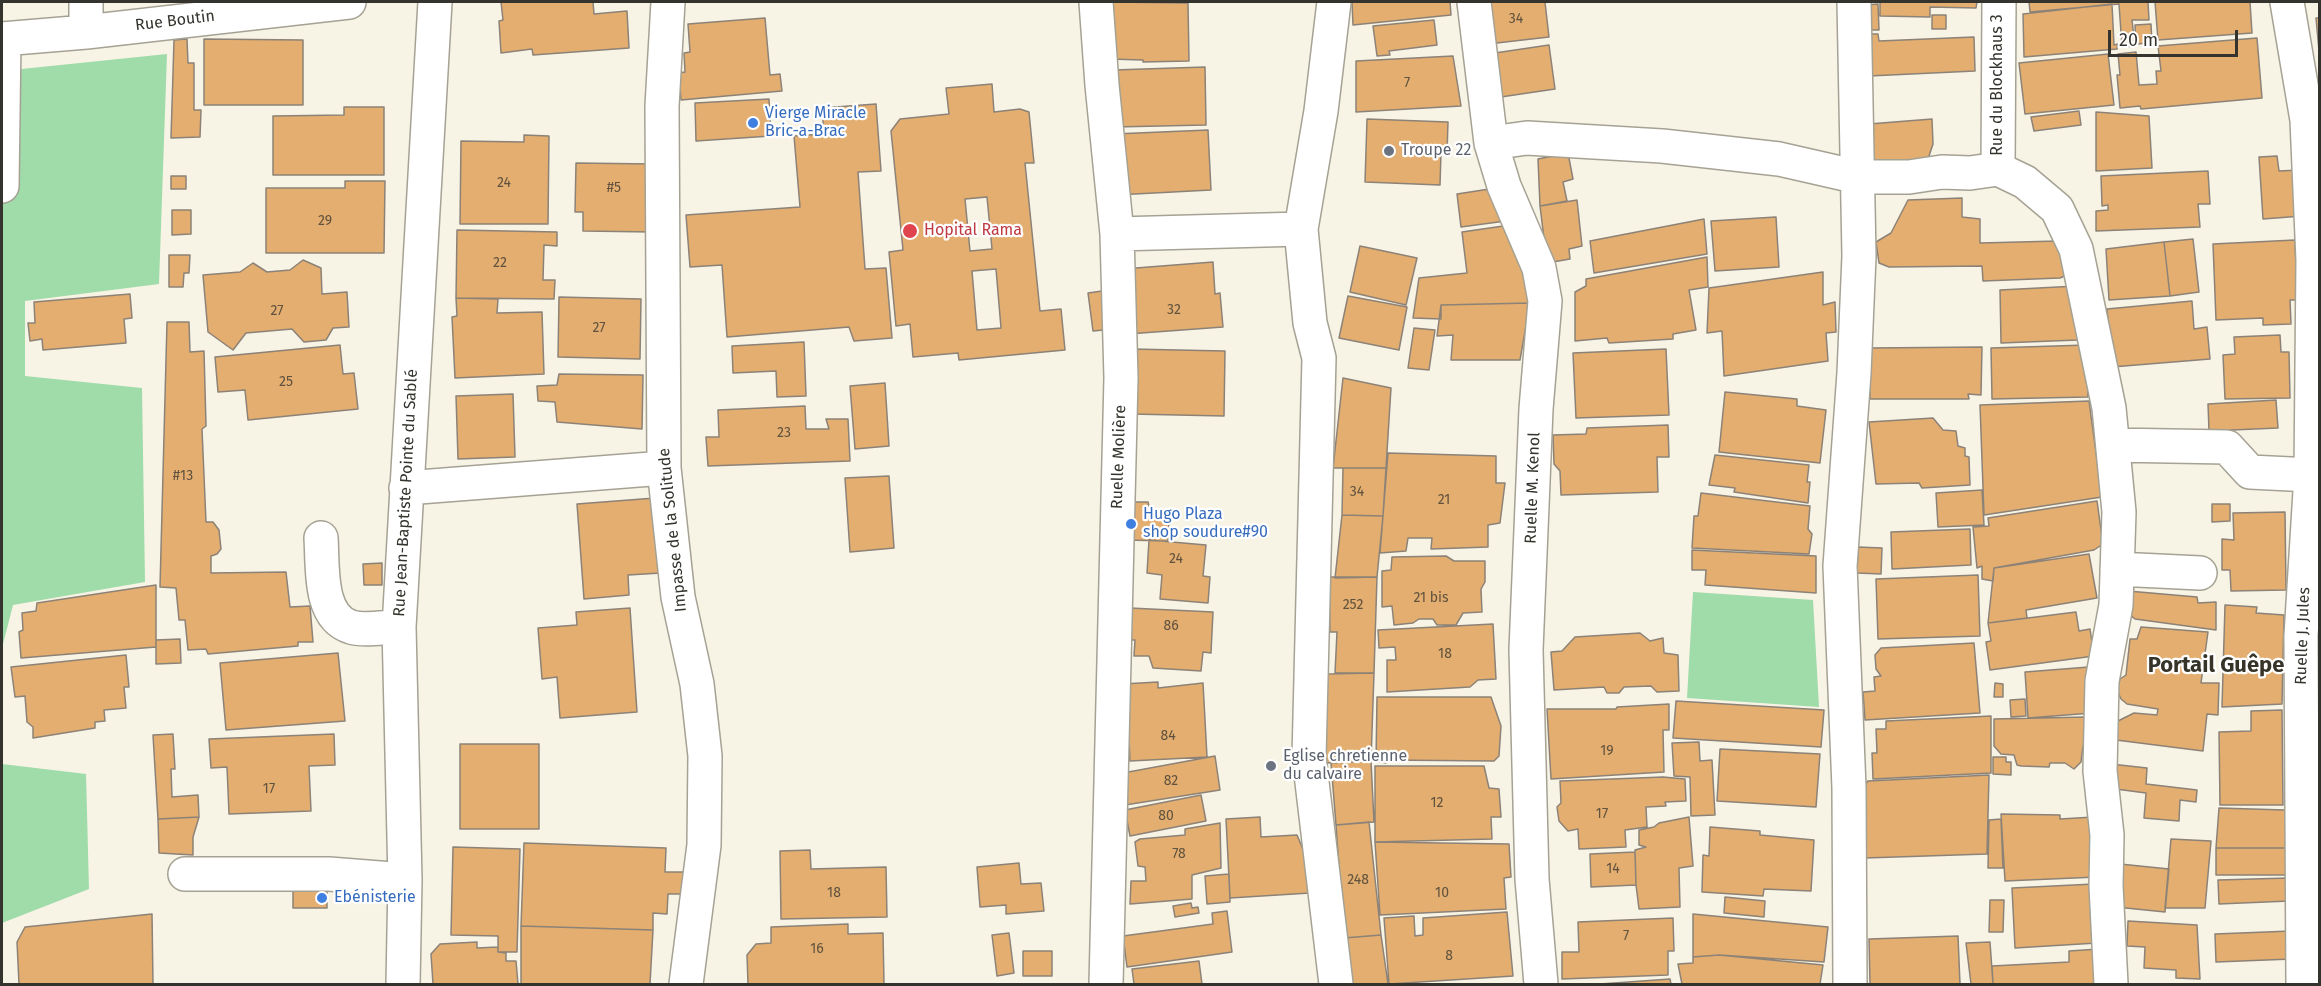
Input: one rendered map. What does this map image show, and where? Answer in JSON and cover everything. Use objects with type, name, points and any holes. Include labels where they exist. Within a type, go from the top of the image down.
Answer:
[{"type":"street","name":"Rue Boutin","points":[[3,39],[86,17],[349,2]]},
{"type":"street","name":"Rue Jean-Baptiste Pointe du Sablé","points":[[403,984],[405,880],[399,627],[435,2]]},
{"type":"street","name":"Impasse de la Solitude","points":[[668,2],[662,106],[664,468],[678,597],[697,684],[705,756],[704,844],[686,984]]},
{"type":"street","name":"Ruelle Molière","points":[[1096,2],[1117,234],[1121,378],[1107,984]]},
{"type":"street","points":[[1334,2],[1321,111],[1301,229],[1310,323],[1318,358],[1309,757],[1336,984]]},
{"type":"street","name":"Ruelle M. Kenol","points":[[1474,2],[1491,143],[1504,186],[1539,268],[1545,301],[1536,409],[1526,650],[1532,879],[1540,984]]},
{"type":"street","points":[[1850,984],[1849,788],[1840,566],[1855,361],[1859,256],[1854,2]]},
{"type":"street","name":"Rue du Blockhaus 3","points":[[1998,169],[1999,2]]},
{"type":"street","name":"Ruelle J. Jules","points":[[2287,2],[2308,132],[2313,260],[2311,475],[2301,636],[2303,984]]},
{"type":"street","points":[[2,186],[3,39]]},
{"type":"street","points":[[1491,143],[1527,138],[1662,146],[1779,159],[1858,177],[1909,177],[1942,172],[1970,173],[1998,169],[2025,182],[2057,208],[2076,249],[2109,408],[2119,512],[2116,606],[2102,681],[2100,771],[2107,835],[2106,886],[2111,984]]},
{"type":"street","points":[[1117,234],[1301,229]]},
{"type":"street","points":[[2113,445],[2227,447],[2250,472],[2311,475]]},
{"type":"street","points":[[406,488],[664,468]]},
{"type":"street","points":[[321,538],[326,598],[336,619],[352,628],[399,627]]},
{"type":"street","points":[[2117,569],[2200,573]]},
{"type":"street","points":[[185,874],[329,874],[405,880]]},
{"type":"green space","points":[[167,54],[159,284],[25,301],[25,376],[142,388],[145,582],[13,605],[2,648],[2,71]]},
{"type":"green space","points":[[1693,592],[1813,600],[1819,707],[1687,698]]},
{"type":"green space","points":[[2,764],[86,774],[89,889],[2,923]]},
{"type":"building","points":[[501,2],[593,2],[594,14],[627,11],[629,48],[533,55],[532,49],[501,53],[499,21],[503,20]]},
{"type":"building","points":[[1112,2],[1188,3],[1189,61],[1143,62],[1143,60],[1109,59]]},
{"type":"building","points":[[1352,2],[1450,2],[1451,15],[1353,25]]},
{"type":"building","points":[[1483,2],[1545,2],[1549,37],[1488,44]]},
{"type":"building","points":[[1880,2],[1977,2],[1976,8],[1930,7],[1930,17],[1880,16]]},
{"type":"building","points":[[2029,2],[2148,2],[2149,20],[2132,20],[2135,46],[2122,47],[2119,4],[2030,12]]},
{"type":"building","points":[[2155,2],[2250,2],[2252,33],[2158,40]]},
{"type":"building","points":[[1878,4],[1879,30],[1868,30],[1866,5]]},
{"type":"building","points":[[2112,4],[2114,45],[2118,44],[2117,49],[2024,57],[2023,14]]},
{"type":"building","points":[[1932,15],[1946,15],[1946,29],[1932,29]]},
{"type":"building","points":[[765,18],[770,75],[780,74],[782,91],[681,100],[679,73],[685,72],[684,53],[690,52],[688,24]]},
{"type":"building","points":[[2316,18],[2320,18],[2320,51],[2319,51]]},
{"type":"building","points":[[1434,20],[1437,45],[1389,51],[1390,55],[1377,56],[1373,26]]},
{"type":"building","points":[[2151,24],[2152,43],[2136,44],[2135,25]]},
{"type":"building","points":[[1867,34],[1878,34],[1879,41],[1974,37],[1975,71],[1869,76]]},
{"type":"building","points":[[2257,38],[2262,98],[2141,109],[2140,106],[2120,108],[2118,54],[2136,52],[2139,85],[2157,84],[2156,71],[2161,71],[2158,46]]},
{"type":"building","points":[[187,39],[188,63],[194,63],[194,110],[201,110],[200,137],[171,138],[174,40]]},
{"type":"building","points":[[204,39],[303,40],[303,105],[204,105]]},
{"type":"building","points":[[1549,45],[1555,89],[1494,98],[1488,54]]},
{"type":"building","points":[[2108,54],[2114,105],[2025,114],[2019,63]]},
{"type":"building","points":[[1453,56],[1461,106],[1356,112],[1356,61]]},
{"type":"building","points":[[1205,67],[1206,125],[1114,127],[1113,70]]},
{"type":"building","points":[[992,84],[994,112],[1020,109],[1029,112],[1034,163],[1025,163],[1040,311],[1061,309],[1065,350],[959,360],[958,353],[913,357],[910,324],[896,326],[889,252],[903,250],[891,131],[900,119],[949,114],[946,88]],"holes":[[[987,197],[992,249],[970,251],[965,199]],[[996,269],[1001,328],[977,330],[972,271]]]},
{"type":"building","points":[[769,99],[771,136],[696,141],[695,103]]},
{"type":"building","points":[[876,104],[881,171],[858,172],[865,269],[886,268],[892,338],[854,341],[849,327],[727,337],[722,265],[690,267],[686,215],[800,207],[794,136],[824,134],[822,108]]},
{"type":"building","points":[[344,107],[384,107],[384,175],[273,175],[273,116],[344,115]]},
{"type":"building","points":[[2079,111],[2081,125],[2034,131],[2031,117]]},
{"type":"building","points":[[2096,112],[2149,116],[2152,168],[2096,171]]},
{"type":"building","points":[[1367,119],[1448,122],[1447,153],[1441,153],[1440,185],[1365,182]]},
{"type":"building","points":[[1932,119],[1933,144],[1928,159],[1872,170],[1869,124]]},
{"type":"building","points":[[1208,130],[1211,190],[1116,195],[1114,134]]},
{"type":"building","points":[[524,135],[549,136],[548,224],[460,224],[461,141],[524,142]]},
{"type":"building","points":[[1568,153],[1573,179],[1563,182],[1567,201],[1540,206],[1538,159]]},
{"type":"building","points":[[2277,156],[2279,171],[2299,170],[2302,216],[2263,219],[2259,157]]},
{"type":"building","points":[[576,163],[653,164],[652,232],[583,231],[583,212],[575,212]]},
{"type":"building","points":[[2208,171],[2210,204],[2198,204],[2200,227],[2096,231],[2096,211],[2108,210],[2108,205],[2102,206],[2101,176]]},
{"type":"building","points":[[171,176],[186,176],[186,189],[171,189]]},
{"type":"building","points":[[345,181],[385,181],[384,253],[266,253],[266,188],[345,188]]},
{"type":"building","points":[[1509,186],[1513,220],[1461,227],[1457,194]]},
{"type":"building","points":[[1962,198],[1962,217],[1980,219],[1980,243],[2058,241],[2073,272],[2060,278],[1983,281],[1982,266],[1889,267],[1879,263],[1876,242],[1891,233],[1908,200]]},
{"type":"building","points":[[1577,200],[1582,246],[1569,249],[1570,259],[1547,263],[1540,206]]},
{"type":"building","points":[[172,210],[191,210],[191,234],[172,235]]},
{"type":"building","points":[[1776,217],[1779,267],[1715,271],[1711,221]]},
{"type":"building","points":[[1704,219],[1707,254],[1594,273],[1590,241]]},
{"type":"building","points":[[1517,224],[1530,303],[1441,305],[1441,319],[1413,318],[1419,278],[1467,273],[1462,232]]},
{"type":"building","points":[[457,230],[557,232],[557,246],[544,245],[543,280],[555,280],[554,299],[456,298]]},
{"type":"building","points":[[2193,239],[2199,292],[2170,296],[2164,242]]},
{"type":"building","points":[[2295,240],[2297,300],[2290,300],[2291,324],[2263,325],[2263,318],[2216,320],[2213,244]]},
{"type":"building","points":[[2164,242],[2170,296],[2109,300],[2106,249]]},
{"type":"building","points":[[1360,246],[1417,258],[1406,305],[1350,292]]},
{"type":"building","points":[[169,255],[190,255],[189,273],[184,273],[183,287],[169,287]]},
{"type":"building","points":[[1707,257],[1708,287],[1689,290],[1696,330],[1673,334],[1673,339],[1609,343],[1607,338],[1575,341],[1575,292],[1586,286],[1586,279]]},
{"type":"building","points":[[303,260],[321,268],[322,294],[347,292],[349,327],[333,328],[326,340],[304,342],[292,329],[246,333],[233,350],[208,332],[203,275],[240,272],[253,263],[267,272],[290,270]]},
{"type":"building","points":[[1213,262],[1215,294],[1220,293],[1223,327],[1128,334],[1123,269]]},
{"type":"building","points":[[1823,272],[1823,305],[1835,302],[1836,332],[1826,333],[1828,361],[1724,376],[1722,331],[1707,333],[1709,288]]},
{"type":"building","points":[[2077,286],[2078,340],[2001,343],[2000,290]]},
{"type":"building","points":[[1109,290],[1114,329],[1093,331],[1088,293]]},
{"type":"building","points":[[130,294],[132,318],[124,319],[126,343],[43,350],[42,339],[30,341],[28,323],[35,323],[34,302]]},
{"type":"building","points":[[1348,296],[1407,307],[1399,350],[1339,338]]},
{"type":"building","points":[[559,297],[641,299],[640,359],[558,357]]},
{"type":"building","points":[[456,298],[498,299],[497,313],[542,312],[544,374],[455,378],[452,317],[457,316]]},
{"type":"building","points":[[2192,301],[2194,329],[2207,327],[2210,359],[2112,367],[2107,309]]},
{"type":"building","points":[[1530,303],[1520,360],[1451,360],[1453,335],[1437,336],[1441,305]]},
{"type":"building","points":[[167,322],[189,322],[190,352],[204,351],[206,426],[202,429],[206,522],[213,522],[219,530],[221,549],[217,554],[211,556],[211,573],[286,572],[290,607],[310,606],[313,642],[298,642],[298,646],[208,654],[206,649],[188,650],[185,620],[179,620],[176,588],[160,587]]},
{"type":"building","points":[[1414,328],[1435,330],[1429,370],[1408,368]]},
{"type":"building","points":[[2280,335],[2281,352],[2289,352],[2290,398],[2225,399],[2223,355],[2235,354],[2234,337]]},
{"type":"building","points":[[804,342],[806,396],[777,397],[776,371],[733,373],[732,346]]},
{"type":"building","points":[[340,345],[343,374],[354,373],[358,409],[248,420],[245,390],[218,392],[215,357]]},
{"type":"building","points":[[2087,345],[2088,397],[1992,399],[1991,348]]},
{"type":"building","points":[[1982,347],[1981,395],[1968,394],[1969,399],[1870,399],[1870,348]]},
{"type":"building","points":[[1131,349],[1225,351],[1224,416],[1130,414]]},
{"type":"building","points":[[1666,349],[1669,415],[1576,418],[1573,353]]},
{"type":"building","points":[[559,374],[643,375],[642,429],[557,422],[555,402],[538,401],[537,386],[557,385]]},
{"type":"building","points":[[1343,378],[1391,388],[1386,468],[1333,468]]},
{"type":"building","points":[[885,383],[889,446],[855,449],[850,386]]},
{"type":"building","points":[[1725,392],[1797,399],[1797,406],[1826,410],[1820,463],[1719,452]]},
{"type":"building","points":[[513,394],[515,457],[458,459],[456,396]]},
{"type":"building","points":[[2276,400],[2278,428],[2209,431],[2208,404]]},
{"type":"building","points":[[2089,401],[2102,497],[1984,515],[1980,405]]},
{"type":"building","points":[[805,406],[806,429],[829,429],[826,419],[848,419],[850,461],[708,466],[706,437],[719,437],[718,410]]},
{"type":"building","points":[[1933,418],[1943,430],[1956,431],[1958,446],[1965,448],[1965,456],[1969,457],[1970,485],[1922,488],[1919,483],[1876,484],[1869,422]]},
{"type":"building","points":[[1668,425],[1669,457],[1657,457],[1658,492],[1561,495],[1560,471],[1554,464],[1553,435],[1586,434],[1587,428]]},
{"type":"building","points":[[1388,453],[1496,456],[1496,483],[1505,483],[1500,523],[1488,525],[1488,547],[1431,549],[1432,538],[1408,538],[1406,551],[1380,553]]},
{"type":"building","points":[[1715,455],[1809,465],[1808,503],[1734,492],[1735,488],[1709,485]]},
{"type":"building","points":[[1343,468],[1386,468],[1383,516],[1342,515]]},
{"type":"building","points":[[889,476],[894,548],[850,552],[845,478]]},
{"type":"building","points":[[1982,490],[1984,525],[1938,527],[1936,493]]},
{"type":"building","points":[[1701,493],[1810,506],[1808,529],[1812,534],[1809,554],[1692,548],[1694,516],[1698,516]]},
{"type":"building","points":[[655,498],[661,573],[628,575],[629,595],[584,599],[577,504]]},
{"type":"building","points":[[2097,501],[2103,544],[2094,550],[1994,568],[1993,581],[1982,579],[1982,566],[1977,568],[1973,527],[1989,526],[1988,518]]},
{"type":"building","points":[[1127,502],[1148,502],[1152,518],[1169,519],[1168,541],[1125,540]]},
{"type":"building","points":[[2212,504],[2230,504],[2230,521],[2212,522]]},
{"type":"building","points":[[2285,512],[2286,590],[2231,591],[2230,570],[2222,570],[2222,539],[2234,540],[2233,513]]},
{"type":"building","points":[[1342,515],[1383,516],[1377,577],[1335,578]]},
{"type":"building","points":[[1970,529],[1971,565],[1892,569],[1891,532]]},
{"type":"building","points":[[1149,540],[1206,545],[1203,576],[1210,577],[1208,603],[1160,599],[1162,575],[1147,573]]},
{"type":"building","points":[[1858,547],[1882,548],[1881,574],[1857,573]]},
{"type":"building","points":[[1692,550],[1816,556],[1816,593],[1705,585],[1706,570],[1692,570]]},
{"type":"building","points":[[2089,554],[2097,598],[2026,610],[2027,618],[1988,623],[1994,568]]},
{"type":"building","points":[[1446,556],[1454,561],[1485,561],[1485,582],[1481,589],[1482,612],[1463,613],[1456,625],[1437,625],[1433,619],[1419,619],[1413,623],[1394,625],[1392,606],[1382,607],[1382,571],[1391,570],[1392,557]]},
{"type":"building","points":[[382,563],[382,585],[364,585],[363,564]]},
{"type":"building","points":[[1978,575],[1980,636],[1878,639],[1876,579]]},
{"type":"building","points":[[1329,577],[1377,577],[1374,673],[1335,673],[1337,632],[1330,632]]},
{"type":"building","points":[[156,585],[156,647],[21,658],[19,632],[23,630],[22,613],[36,611],[37,603]]},
{"type":"building","points":[[2128,591],[2197,597],[2198,603],[2216,602],[2216,630],[2135,619],[2125,611]]},
{"type":"building","points":[[2225,605],[2257,607],[2256,613],[2284,615],[2282,704],[2222,707]]},
{"type":"building","points":[[630,608],[637,712],[560,718],[557,677],[542,679],[538,628],[577,625],[576,612]]},
{"type":"building","points":[[1130,608],[1213,612],[1211,653],[1203,652],[1201,671],[1153,668],[1149,656],[1134,656],[1135,640],[1129,640]]},
{"type":"building","points":[[2076,612],[2079,631],[2090,629],[2094,656],[1990,670],[1986,642],[1991,641],[1988,623]]},
{"type":"building","points":[[1493,624],[1496,679],[1478,680],[1470,687],[1387,692],[1387,660],[1396,660],[1395,647],[1379,648],[1378,630]]},
{"type":"building","points":[[2141,627],[2208,632],[2201,683],[2219,683],[2218,715],[2207,714],[2203,751],[2116,740],[2118,721],[2134,713],[2157,715],[2158,709],[2127,704],[2121,699],[2117,690],[2120,679],[2126,675],[2130,639],[2137,639]]},
{"type":"building","points":[[1640,633],[1650,641],[1663,638],[1664,653],[1678,655],[1679,691],[1657,692],[1651,686],[1624,687],[1619,693],[1607,693],[1604,687],[1554,690],[1551,652],[1562,651],[1575,637]]},
{"type":"building","points":[[180,639],[181,663],[156,664],[156,640]]},
{"type":"building","points":[[1974,643],[1980,713],[1865,720],[1863,692],[1875,691],[1874,677],[1881,676],[1876,669],[1875,655],[1881,648]]},
{"type":"building","points":[[2320,649],[2320,697],[2314,696]]},
{"type":"building","points":[[338,653],[345,721],[226,730],[220,663]]},
{"type":"building","points":[[126,655],[129,687],[124,687],[126,708],[104,710],[105,721],[95,722],[95,728],[33,738],[33,727],[27,722],[25,696],[15,697],[11,667]]},
{"type":"building","points":[[2089,667],[2092,713],[2028,718],[2025,672]]},
{"type":"building","points":[[1374,673],[1371,761],[1324,763],[1326,674]]},
{"type":"building","points":[[1158,682],[1158,688],[1203,683],[1207,757],[1130,761],[1128,715],[1123,684]]},
{"type":"building","points":[[1995,683],[2003,684],[2003,697],[1994,697]]},
{"type":"building","points":[[1377,697],[1491,697],[1501,726],[1499,756],[1494,761],[1386,760],[1386,763],[1376,761]]},
{"type":"building","points":[[2025,699],[2026,716],[2011,717],[2010,700]]},
{"type":"building","points":[[1676,701],[1824,710],[1821,747],[1673,738]]},
{"type":"building","points":[[1669,704],[1669,730],[1663,730],[1664,772],[1551,779],[1547,709],[1616,709],[1617,707]]},
{"type":"building","points":[[2282,710],[2283,805],[2220,805],[2219,732],[2251,731],[2251,711]]},
{"type":"building","points":[[1991,716],[1991,773],[1873,779],[1872,753],[1877,753],[1876,729],[1886,729],[1886,721]]},
{"type":"building","points":[[2086,717],[2087,746],[2083,746],[2081,762],[2074,769],[2065,763],[2050,763],[2049,767],[2017,765],[2014,755],[2001,754],[1994,746],[1994,719]]},
{"type":"building","points":[[173,734],[175,769],[171,769],[172,797],[198,795],[199,817],[158,819],[153,735]]},
{"type":"building","points":[[334,734],[335,765],[309,766],[311,811],[229,814],[227,767],[211,768],[209,739]]},
{"type":"building","points":[[1699,742],[1700,761],[1712,760],[1715,815],[1691,816],[1690,777],[1674,776],[1672,743]]},
{"type":"building","points":[[460,744],[539,744],[539,829],[460,829]]},
{"type":"building","points":[[1720,749],[1820,754],[1816,807],[1717,801]]},
{"type":"building","points":[[1215,756],[1220,790],[1125,805],[1123,773]]},
{"type":"building","points":[[1993,757],[2006,757],[2006,762],[2011,762],[2011,775],[1993,774]]},
{"type":"building","points":[[1371,761],[1374,822],[1336,825],[1331,763]]},
{"type":"building","points":[[2111,764],[2147,768],[2146,784],[2197,790],[2196,802],[2180,800],[2179,821],[2144,818],[2146,793],[2108,788]]},
{"type":"building","points":[[1375,766],[1484,766],[1489,788],[1499,789],[1501,817],[1491,817],[1492,839],[1375,842]]},
{"type":"building","points":[[1989,775],[1987,854],[1865,858],[1862,789],[1868,781]]},
{"type":"building","points":[[1663,777],[1685,779],[1686,801],[1665,802],[1666,806],[1646,807],[1647,827],[1625,830],[1626,847],[1579,849],[1578,829],[1568,831],[1559,821],[1557,807],[1561,803],[1560,781]]},
{"type":"building","points":[[1201,795],[1206,821],[1130,836],[1125,810]]},
{"type":"building","points":[[2219,808],[2285,810],[2289,815],[2286,830],[2288,848],[2216,848]]},
{"type":"building","points":[[2001,814],[2060,815],[2060,819],[2094,817],[2097,877],[2005,881]]},
{"type":"building","points":[[199,817],[193,837],[193,855],[159,853],[158,819]]},
{"type":"building","points":[[1260,817],[1261,837],[1297,835],[1307,859],[1310,893],[1230,898],[1226,819]]},
{"type":"building","points":[[1689,817],[1693,866],[1679,868],[1680,907],[1639,909],[1635,850],[1646,847],[1639,845],[1639,830]]},
{"type":"building","points":[[2001,819],[2003,868],[1988,868],[1989,820]]},
{"type":"building","points":[[1369,822],[1381,935],[1344,938],[1336,825]]},
{"type":"building","points":[[1220,823],[1221,868],[1192,875],[1192,899],[1130,904],[1131,881],[1146,881],[1145,867],[1138,866],[1135,842],[1140,839],[1185,835],[1185,829]]},
{"type":"building","points":[[1710,827],[1760,831],[1760,835],[1814,840],[1811,891],[1764,889],[1763,896],[1702,892],[1703,855],[1709,856]]},
{"type":"building","points":[[2171,839],[2211,841],[2205,908],[2165,908]]},
{"type":"building","points":[[1375,842],[1509,844],[1511,877],[1504,878],[1506,909],[1380,915]]},
{"type":"building","points":[[524,843],[666,848],[665,872],[684,872],[684,894],[668,894],[667,914],[653,913],[653,930],[521,926]]},
{"type":"building","points":[[453,847],[520,849],[517,952],[498,952],[498,936],[451,935]]},
{"type":"building","points":[[2216,848],[2288,848],[2288,875],[2216,875]]},
{"type":"building","points":[[810,850],[811,869],[886,867],[887,917],[781,919],[780,851]]},
{"type":"building","points":[[1635,852],[1636,885],[1591,887],[1590,854]]},
{"type":"building","points":[[1019,863],[1021,884],[1041,883],[1044,911],[1006,914],[1006,905],[980,907],[977,867]]},
{"type":"building","points":[[2120,864],[2169,869],[2165,912],[2116,907]]},
{"type":"building","points":[[1229,874],[1230,902],[1207,904],[1205,876]]},
{"type":"building","points":[[2288,878],[2289,901],[2219,904],[2218,880]]},
{"type":"building","points":[[2094,884],[2097,943],[2015,948],[2012,888]]},
{"type":"building","points":[[293,888],[327,889],[327,908],[293,908]]},
{"type":"building","points":[[1725,897],[1765,901],[1764,917],[1724,913]]},
{"type":"building","points":[[1990,900],[2004,900],[2003,932],[1989,932]]},
{"type":"building","points":[[1191,903],[1192,908],[1198,907],[1199,913],[1175,917],[1173,906]]},
{"type":"building","points":[[1227,911],[1232,952],[1127,967],[1123,936],[1213,924],[1212,913]]},
{"type":"building","points":[[1507,912],[1513,976],[1389,984],[1384,918],[1414,916],[1415,936],[1423,935],[1423,918]]},
{"type":"building","points":[[152,914],[153,984],[19,984],[17,942],[25,927]]},
{"type":"building","points":[[1693,914],[1828,927],[1824,962],[1719,955],[1693,957]]},
{"type":"building","points":[[1673,918],[1674,951],[1668,951],[1668,975],[1562,979],[1562,952],[1579,952],[1578,922]]},
{"type":"building","points":[[2128,921],[2197,925],[2200,979],[2176,978],[2176,970],[2144,968],[2145,947],[2127,946]]},
{"type":"building","points":[[848,924],[848,934],[883,933],[884,984],[748,984],[747,955],[756,944],[771,943],[771,927]]},
{"type":"building","points":[[521,926],[653,930],[650,984],[521,984]]},
{"type":"building","points":[[2291,931],[2292,959],[2216,962],[2215,934]]},
{"type":"building","points":[[1009,933],[1014,973],[997,976],[992,935]]},
{"type":"building","points":[[1381,935],[1388,984],[1348,984],[1344,938]]},
{"type":"building","points":[[1958,936],[1960,984],[1870,984],[1869,939]]},
{"type":"building","points":[[477,942],[477,948],[498,947],[498,952],[506,953],[506,961],[516,961],[518,984],[433,984],[431,954],[440,944]]},
{"type":"building","points":[[1990,942],[1993,984],[1971,984],[1966,943]]},
{"type":"building","points":[[2099,949],[2101,984],[1993,984],[1992,966],[2069,962],[2069,951]]},
{"type":"building","points":[[1023,951],[1052,951],[1052,976],[1023,976]]},
{"type":"building","points":[[1719,955],[1823,965],[1820,984],[1682,984],[1678,964],[1693,963],[1693,957]]},
{"type":"building","points":[[1199,961],[1202,984],[1134,984],[1132,969]]},
{"type":"building","points":[[1670,979],[1671,984],[1600,984]]},
{"type":"place","name":"Vierge Miracle Bric-a-Brac","points":[[753,123]]},
{"type":"place","name":"Troupe 22","points":[[1389,151]]},
{"type":"place","name":"Hopital Rama","points":[[910,231]]},
{"type":"place","name":"Hugo Plaza shop soudure#90","points":[[1131,524]]},
{"type":"place","name":"Eglise chretienne du calvaire","points":[[1271,766]]},
{"type":"place","name":"Ebénisterie","points":[[322,898]]},
{"type":"district","name":"Portail Guêpe","points":[[2216,666]]}]
